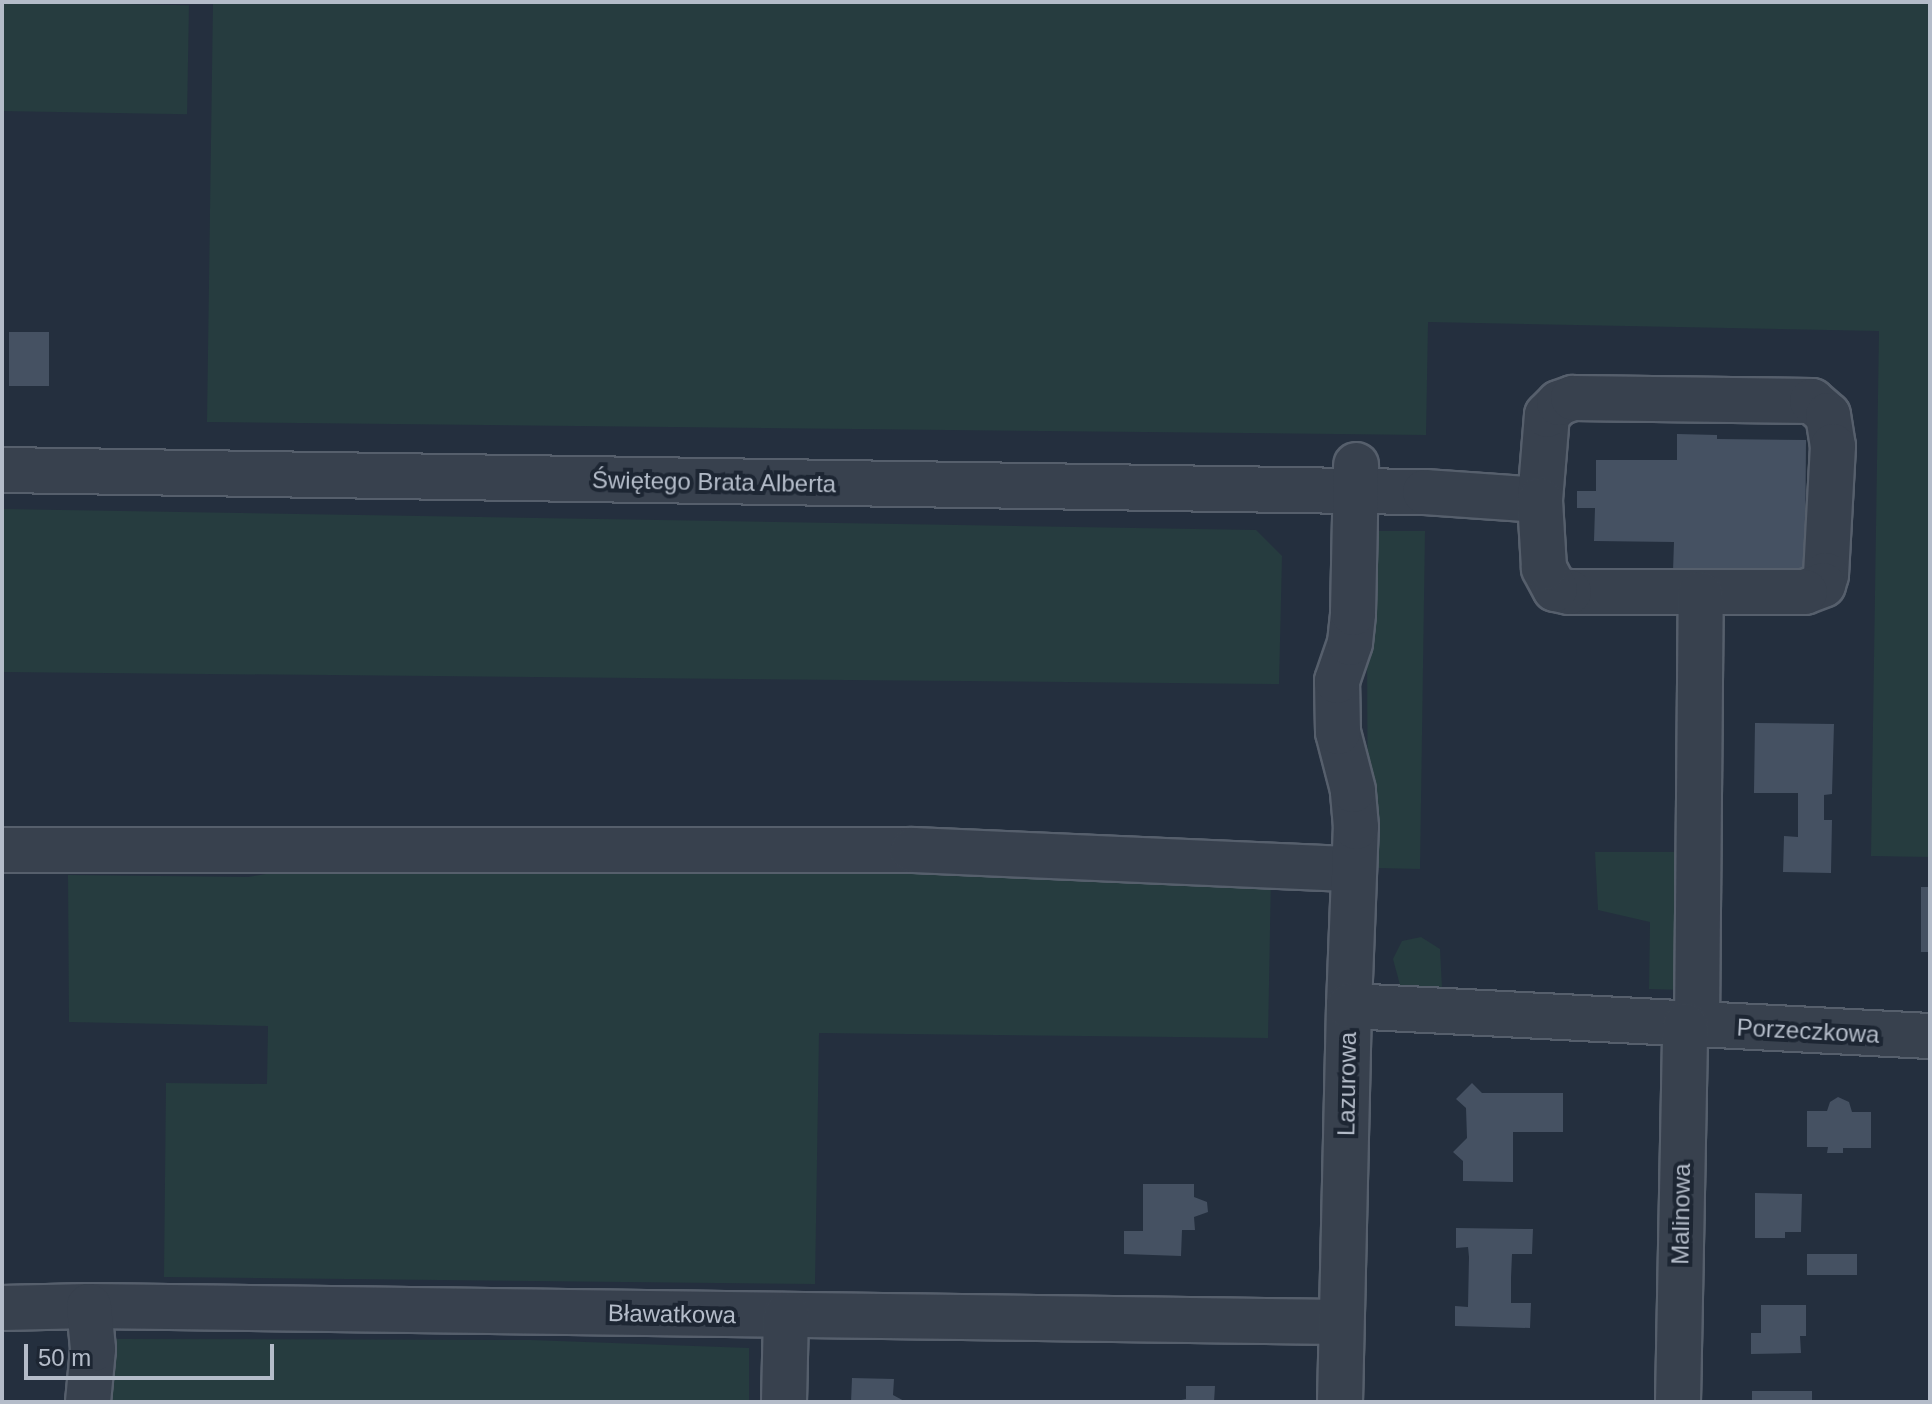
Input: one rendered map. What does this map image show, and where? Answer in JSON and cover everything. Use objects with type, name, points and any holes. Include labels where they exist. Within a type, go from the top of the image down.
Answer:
[{"type":"street","points":[[1573,398],[1812,401],[1828,415],[1833,446],[1823,585],[1805,592],[1701,594],[1569,592],[1555,589],[1544,568],[1540,500],[1547,415],[1559,403],[1573,398]]},
{"type":"street","name":"Świętego Brata Alberta","points":[[2,470],[1355,478],[1425,492],[1540,500]]},
{"type":"street","points":[[1349,1006],[1354,869],[1353,790],[1338,732],[1337,681],[1350,643],[1353,613],[1355,478]]},
{"type":"street","name":"Malinowa","points":[[1678,1402],[1701,594]]},
{"type":"street","points":[[2,850],[913,850],[1354,869]]},
{"type":"street","name":"Lazurowa","points":[[1340,1402],[1349,1006],[1691,1025]]},
{"type":"street","name":"Porzeczkowa","points":[[1691,1025],[1930,1036]]},
{"type":"street","points":[[88,1402],[93,1349],[89,1306]]},
{"type":"street","name":"Bławatkowa","points":[[2,1308],[89,1306],[1341,1322]]},
{"type":"street","points":[[784,1402],[786,1315]]},
{"type":"green space","points":[[2,2],[189,5],[187,114],[2,111]]},
{"type":"green space","points":[[213,2],[1930,2],[1930,857],[1871,856],[1879,331],[1428,322],[1426,435],[207,422]]},
{"type":"green space","points":[[2,509],[1256,530],[1282,556],[1279,684],[2,672]]},
{"type":"green space","points":[[1375,531],[1425,531],[1420,869],[1377,868],[1368,861],[1367,653]]},
{"type":"green space","points":[[1595,852],[1679,852],[1685,990],[1649,989],[1650,922],[1598,910]]},
{"type":"green space","points":[[326,864],[1271,874],[1268,1038],[819,1033],[815,1284],[164,1277],[166,1083],[267,1084],[268,1026],[69,1022],[68,875],[248,877]]},
{"type":"green space","points":[[1421,937],[1440,949],[1442,988],[1400,985],[1393,959],[1402,941]]},
{"type":"green space","points":[[114,1339],[531,1340],[749,1348],[749,1402],[107,1402]]},
{"type":"building","points":[[9,332],[49,332],[49,386],[9,386]]},
{"type":"building","points":[[1677,434],[1717,435],[1717,439],[1806,440],[1805,570],[1673,571],[1674,542],[1594,541],[1595,508],[1577,508],[1577,491],[1596,491],[1596,460],[1677,460]]},
{"type":"building","points":[[1755,723],[1834,724],[1832,794],[1824,795],[1824,820],[1832,820],[1831,873],[1783,872],[1784,836],[1798,837],[1798,793],[1754,793]]},
{"type":"building","points":[[1921,887],[1930,887],[1930,952],[1921,952]]},
{"type":"building","points":[[1472,1083],[1482,1093],[1563,1093],[1563,1132],[1513,1132],[1513,1182],[1463,1181],[1463,1161],[1453,1152],[1467,1138],[1466,1108],[1456,1099]]},
{"type":"building","points":[[1838,1097],[1849,1102],[1852,1112],[1871,1112],[1871,1148],[1843,1148],[1843,1153],[1827,1153],[1828,1147],[1807,1147],[1807,1111],[1827,1111],[1830,1102]]},
{"type":"building","points":[[1143,1184],[1194,1184],[1194,1197],[1207,1202],[1208,1212],[1194,1217],[1195,1230],[1182,1230],[1181,1256],[1124,1254],[1124,1231],[1143,1231]]},
{"type":"building","points":[[1755,1193],[1802,1194],[1801,1232],[1785,1232],[1785,1238],[1755,1238]]},
{"type":"building","points":[[1456,1228],[1533,1229],[1532,1254],[1512,1254],[1511,1278],[1511,1303],[1531,1303],[1530,1328],[1455,1326],[1455,1306],[1468,1307],[1469,1257],[1468,1247],[1456,1248]]},
{"type":"building","points":[[1807,1254],[1857,1254],[1857,1275],[1807,1275]]},
{"type":"building","points":[[1761,1305],[1806,1305],[1806,1336],[1800,1336],[1801,1353],[1751,1354],[1751,1333],[1761,1333]]},
{"type":"building","points":[[852,1378],[894,1379],[893,1395],[906,1402],[851,1402]]},
{"type":"building","points":[[1186,1386],[1215,1386],[1214,1402],[1172,1402],[1186,1399]]},
{"type":"building","points":[[1752,1391],[1812,1391],[1812,1402],[1752,1402]]}]
